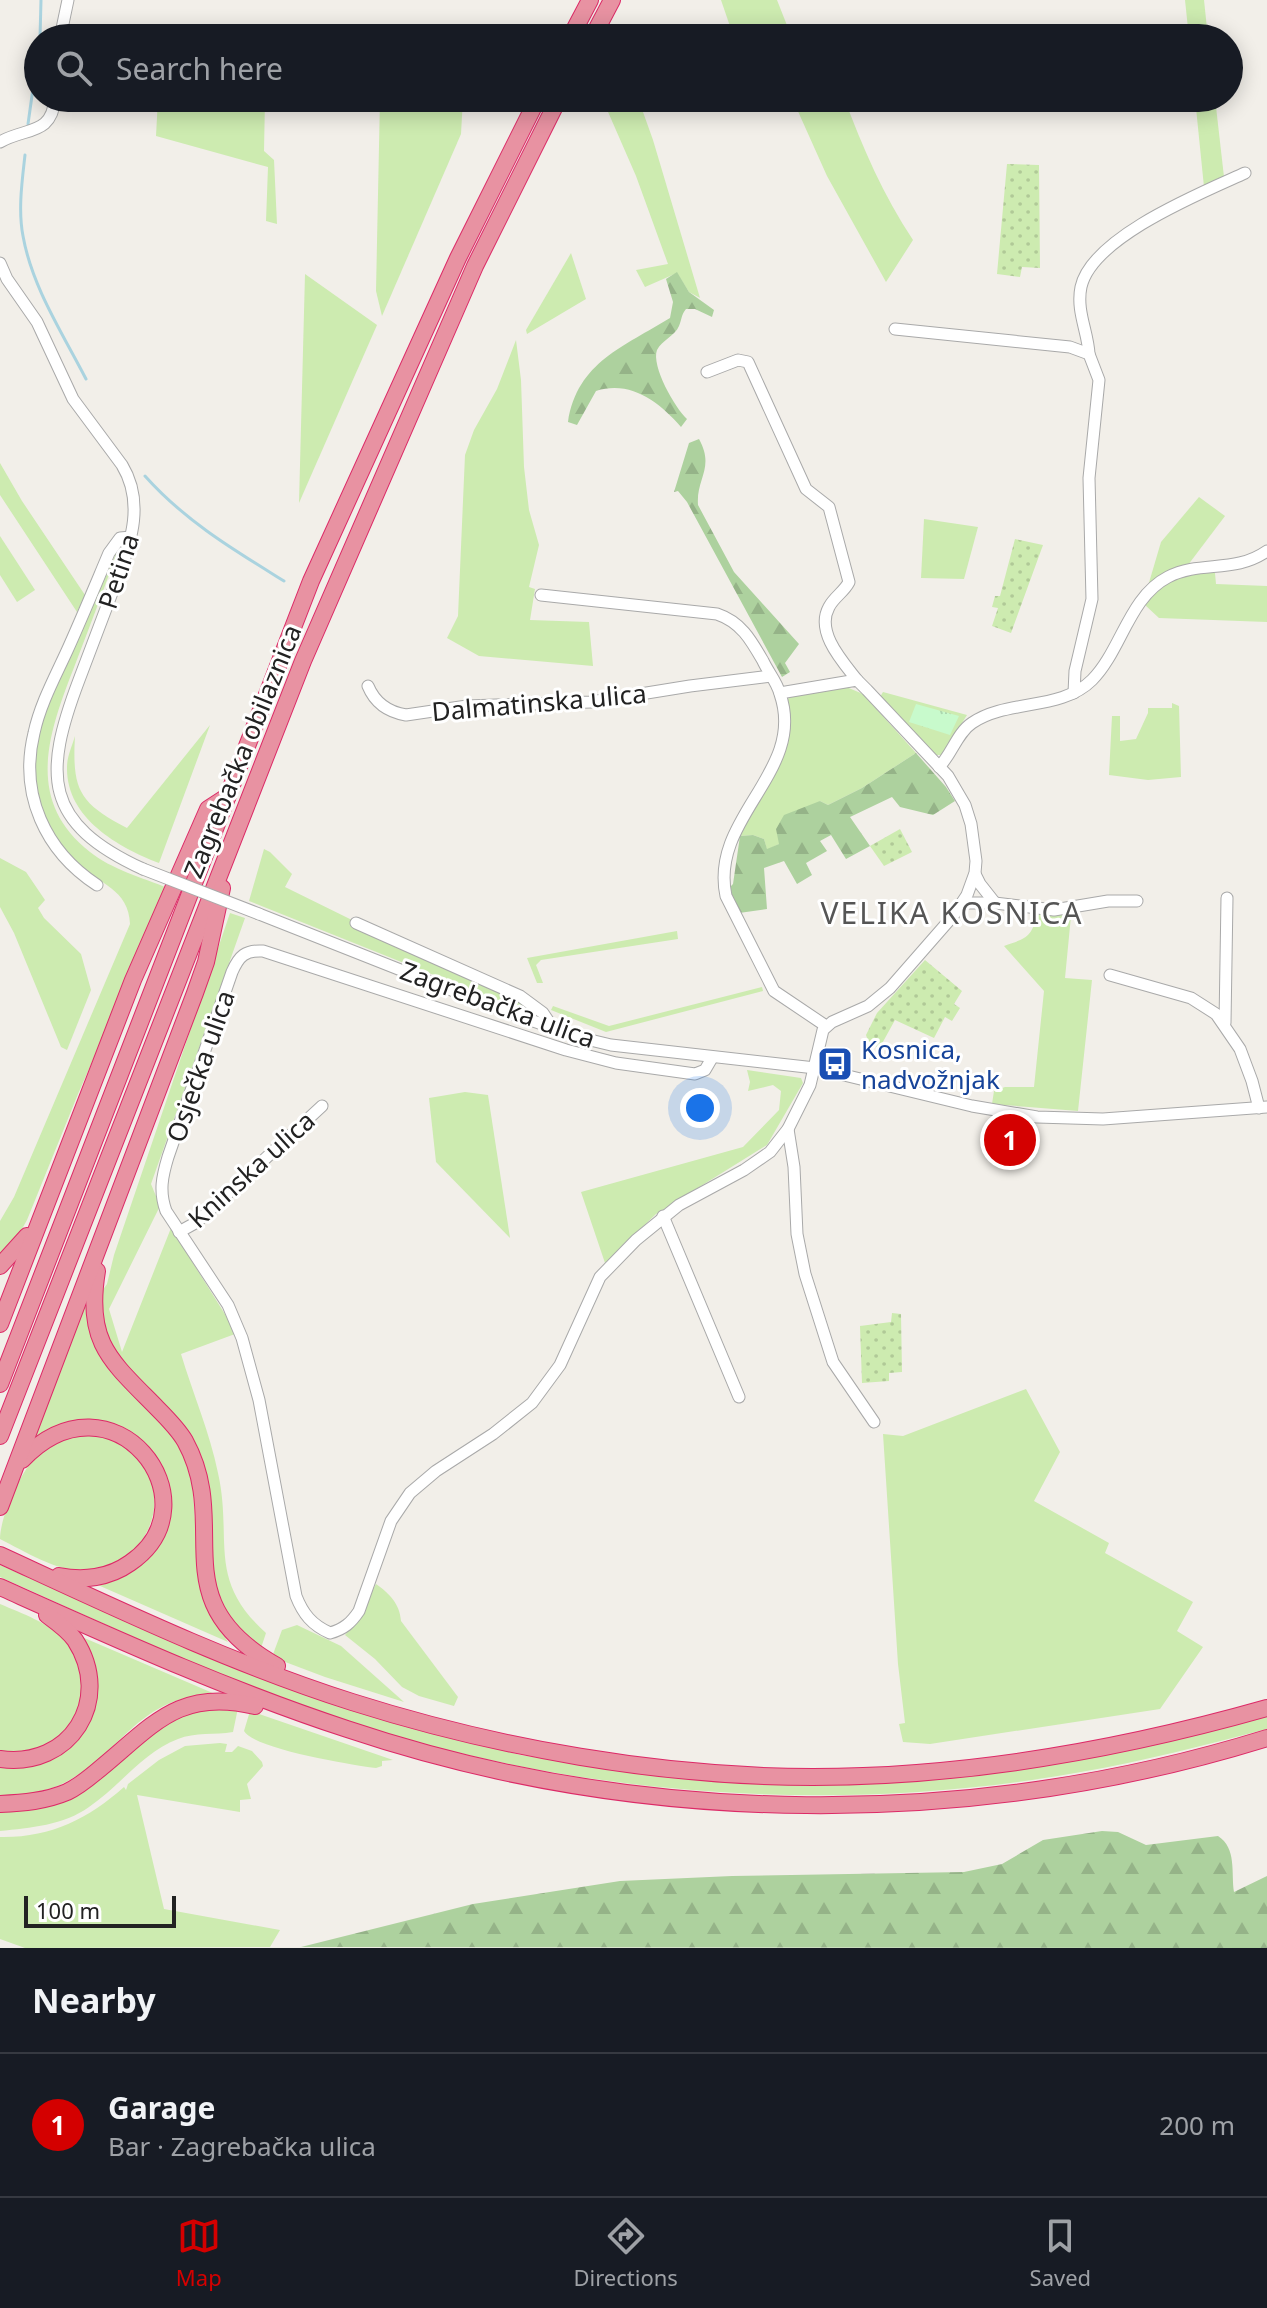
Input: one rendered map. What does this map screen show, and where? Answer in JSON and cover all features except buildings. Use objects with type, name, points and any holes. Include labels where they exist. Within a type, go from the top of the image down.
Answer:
[{"type":"highway","points":[[577,24],[590,0]]},
{"type":"highway","points":[[599,24],[612,0]]},
{"type":"highway","name":"Zagrebačka obilaznica","points":[[0,1384],[311,581],[458,258],[531,112]]},
{"type":"highway","name":"Zagrebačka obilaznica","points":[[0,1436],[303,661],[475,266],[552,112]]},
{"type":"highway","points":[[0,1324],[133,980],[208,809],[228,796]]},
{"type":"highway","points":[[0,1507],[206,962],[220,893],[232,865],[231,841]]},
{"type":"highway","points":[[0,1266],[40,1218]]},
{"type":"highway","points":[[96,1254],[99,1265],[93,1309],[100,1340],[123,1375],[184,1440],[192,1458],[203,1499],[204,1569],[213,1605],[238,1640],[255,1654],[277,1666],[340,1688],[352,1702]]},
{"type":"highway","points":[[16,1467],[37,1445],[59,1433],[93,1426],[114,1432],[139,1448],[157,1473],[162,1489],[164,1503],[157,1531],[148,1546],[124,1567],[111,1573],[74,1579],[33,1571]]},
{"type":"highway","points":[[0,1555],[238,1660],[352,1702],[460,1732],[590,1759],[712,1772],[811,1777],[902,1774],[998,1765],[1191,1729],[1267,1708]]},
{"type":"highway","points":[[0,1587],[237,1690],[348,1730],[475,1765],[560,1783],[722,1803],[912,1803],[1012,1793],[1136,1773],[1267,1738]]},
{"type":"highway","points":[[0,1759],[24,1761],[52,1752],[80,1724],[90,1695],[89,1675],[75,1641],[67,1630],[24,1598]]},
{"type":"highway","points":[[0,1804],[23,1803],[67,1792],[106,1764],[146,1728],[189,1705],[235,1701],[327,1731],[348,1730]]},
{"type":"street","points":[[63,24],[68,0]]},
{"type":"street","points":[[0,142],[40,128],[53,112]]},
{"type":"street","points":[[1074,693],[1075,671],[1093,588],[1089,478],[1099,380],[1089,354],[1080,299],[1084,277],[1098,256],[1127,234],[1245,173]]},
{"type":"street","name":"Petina","points":[[0,263],[7,279],[37,322],[73,399],[129,476],[135,496],[131,537],[63,723],[57,753],[62,798],[78,826],[101,848],[143,869],[259,914]]},
{"type":"street","points":[[895,329],[1070,347],[1089,354]]},
{"type":"street","points":[[707,372],[738,360],[748,362],[806,489],[829,507],[849,582],[829,606],[825,621],[835,649],[857,680],[939,767],[965,805],[974,842],[975,873],[962,903],[910,968],[868,1006],[823,1030],[815,1068],[802,1102],[778,1143],[760,1160],[663,1216],[739,1397]]},
{"type":"street","points":[[97,885],[68,862],[44,829],[33,798],[29,759],[39,713],[109,553],[120,538],[131,537]]},
{"type":"street","points":[[939,767],[950,755],[961,733],[975,720],[1074,693],[1090,683],[1101,671],[1134,613],[1157,583],[1181,571],[1244,563],[1267,551]]},
{"type":"street","points":[[541,595],[726,617],[745,632],[780,693],[784,725],[780,751],[731,839],[726,856],[726,896],[770,986],[826,1026]]},
{"type":"street","name":"Dalmatinska ulica","points":[[368,686],[378,704],[406,715],[467,706],[591,702],[771,676]]},
{"type":"street","points":[[780,693],[857,680]]},
{"type":"street","points":[[975,873],[995,903]]},
{"type":"street","points":[[1225,1023],[1227,898]]},
{"type":"street","points":[[962,903],[995,903],[1054,910],[1108,901],[1137,901]]},
{"type":"street","name":"Zagrebačka ulica","points":[[259,914],[553,1028],[611,1045],[815,1068],[972,1106],[1037,1117],[1103,1119],[1263,1108]]},
{"type":"street","points":[[356,923],[520,996],[543,1013],[553,1028]]},
{"type":"street","name":"Osječka ulica","points":[[663,1216],[600,1277],[560,1365],[532,1403],[410,1493],[391,1521],[359,1611],[350,1624],[330,1633],[307,1617],[296,1596],[259,1400],[236,1321],[179,1232],[162,1199],[163,1174],[232,972],[245,953],[263,951],[566,1050],[616,1063],[695,1074],[705,1070],[712,1058]]},
{"type":"street","points":[[1110,975],[1191,998],[1225,1023],[1263,1108]]},
{"type":"street","name":"Kninska ulica","points":[[179,1232],[197,1222],[322,1106]]},
{"type":"street","points":[[788,1129],[794,1167],[797,1234],[805,1274],[833,1362],[874,1422]]},
{"type":"green space","points":[[721,0],[777,0],[786,24],[729,24]]},
{"type":"green space","points":[[1185,0],[1204,0],[1207,24],[1188,24]]},
{"type":"green space","points":[[157,112],[265,112],[264,151],[274,160],[277,224],[266,221],[268,167],[156,136]]},
{"type":"green space","points":[[380,112],[462,112],[461,134],[382,316],[376,291]]},
{"type":"green space","points":[[608,112],[643,112],[700,298],[689,292],[677,273],[645,287],[636,270],[668,264],[636,176]]},
{"type":"green space","points":[[798,112],[850,112],[874,171],[913,240],[886,282],[827,176]]},
{"type":"green space","points":[[1196,112],[1217,112],[1224,177],[1204,187]]},
{"type":"green space","points":[[1007,164],[1039,165],[1040,268],[1022,267],[1020,277],[997,274]]},
{"type":"green space","points":[[571,253],[586,299],[527,334],[526,330]]},
{"type":"green space","points":[[677,272],[689,292],[714,310],[712,317],[695,309],[686,309],[677,329],[657,350],[657,366],[661,376],[676,406],[687,419],[681,427],[663,409],[643,396],[621,388],[609,388],[596,391],[577,425],[568,422],[573,401],[592,370],[620,347],[670,318],[673,302],[666,279]]},
{"type":"green space","points":[[305,274],[377,325],[299,503]]},
{"type":"green space","points":[[516,340],[521,380],[524,467],[529,510],[539,545],[529,587],[535,589],[530,620],[589,622],[593,666],[479,656],[447,638],[458,616],[465,455],[474,430],[497,389]]},
{"type":"green space","points":[[699,439],[705,466],[698,505],[734,572],[799,644],[785,663],[790,672],[782,677],[687,502],[678,491],[674,492],[689,443]]},
{"type":"green space","points":[[0,463],[85,595],[77,612],[0,495]]},
{"type":"green space","points":[[1199,497],[1225,516],[1188,565],[1148,586],[1161,542]]},
{"type":"green space","points":[[924,519],[978,527],[964,579],[921,578]]},
{"type":"green space","points":[[0,536],[35,590],[17,602],[0,575]]},
{"type":"green space","points":[[1015,539],[1043,545],[1011,633],[992,626],[998,608],[992,607],[995,596],[1000,596]]},
{"type":"green space","points":[[119,547],[59,708],[48,759],[49,784],[55,808],[68,831],[90,852],[117,868],[168,888],[27,1220],[0,1257],[0,1221],[14,1197],[130,924],[119,895],[76,863],[50,830],[42,813],[35,775],[44,715]]},
{"type":"green space","points":[[1197,573],[1215,573],[1216,584],[1267,586],[1267,622],[1159,618],[1145,605],[1168,580]]},
{"type":"green space","points":[[844,686],[863,694],[916,753],[862,788],[828,805],[820,801],[779,844],[767,850],[764,839],[753,835],[740,836],[739,828],[783,757],[788,699],[791,695]]},
{"type":"green space","points":[[883,692],[967,715],[942,755],[936,755],[880,697]]},
{"type":"green space","points":[[1172,703],[1179,706],[1181,777],[1148,780],[1109,775],[1112,716],[1120,716],[1120,741],[1136,739],[1148,708],[1172,708]]},
{"type":"green space","points":[[916,704],[959,716],[950,735],[909,722]]},
{"type":"green space","points":[[210,725],[159,863],[127,848],[97,828],[75,801],[67,767],[75,736],[75,770],[82,793],[98,811],[127,828]]},
{"type":"green space","points":[[916,753],[955,801],[933,815],[900,807],[892,797],[850,817],[870,846],[846,859],[831,835],[820,841],[827,851],[806,863],[812,875],[797,884],[784,861],[764,868],[767,909],[739,913],[728,889],[733,884],[740,836],[753,835],[764,839],[767,849],[779,844],[776,829],[784,815],[820,801],[828,805],[862,788]]},
{"type":"green space","points":[[900,829],[912,852],[884,866],[870,846]]},
{"type":"green space","points":[[264,849],[292,874],[285,887],[354,921],[351,926],[518,1000],[539,1017],[249,901]]},
{"type":"green space","points":[[0,858],[26,872],[45,900],[38,908],[44,918],[81,954],[91,990],[67,1050],[61,1047],[14,933],[0,907]]},
{"type":"green space","points":[[230,913],[245,918],[151,1184],[160,1206],[109,1309],[122,1352],[171,1228],[235,1334],[181,1354],[215,1458],[222,1497],[228,1576],[235,1595],[247,1613],[266,1633],[260,1651],[229,1620],[213,1581],[203,1469],[122,1363],[105,1333],[100,1294],[107,1284],[114,1255]]},
{"type":"green space","points":[[1038,913],[1071,916],[1065,978],[1092,980],[1078,1111],[992,1104],[994,1091],[1005,1087],[1034,1087],[1044,991],[1004,946],[1027,936]]},
{"type":"green space","points":[[677,931],[678,939],[541,960],[536,965],[543,983],[537,983],[527,958]]},
{"type":"green space","points":[[925,960],[962,991],[954,1004],[960,1008],[952,1021],[945,1017],[934,1038],[895,1020],[879,1049],[868,1041],[866,1035],[877,1013]]},
{"type":"green space","points":[[762,987],[763,991],[606,1032],[551,1010],[553,1006],[609,1026]]},
{"type":"green space","points":[[747,1070],[801,1078],[803,1083],[767,1145],[656,1214],[605,1263],[581,1192],[743,1147],[779,1110],[781,1091],[773,1085],[748,1091],[750,1082]]},
{"type":"green space","points":[[465,1092],[488,1095],[510,1238],[436,1162],[429,1098]]},
{"type":"green space","points":[[87,1302],[88,1318],[180,1446],[192,1476],[199,1580],[210,1614],[228,1642],[91,1582],[126,1573],[168,1500],[124,1432],[108,1423],[85,1420],[51,1430],[31,1442]]},
{"type":"green space","points":[[892,1313],[901,1314],[902,1372],[889,1373],[889,1381],[862,1383],[860,1326],[891,1322]]},
{"type":"green space","points":[[1026,1389],[1060,1452],[1034,1501],[1109,1543],[1105,1553],[1193,1602],[1177,1631],[1203,1647],[1160,1709],[930,1744],[903,1742],[899,1724],[905,1723],[898,1664],[883,1434],[903,1436]]},
{"type":"green space","points":[[89,1434],[125,1445],[142,1461],[152,1480],[155,1500],[151,1521],[142,1540],[128,1555],[110,1566],[87,1571],[53,1565],[0,1539],[4,1516],[30,1463],[47,1446]]},
{"type":"green space","points":[[0,1565],[102,1610],[377,1717],[520,1755],[660,1775],[845,1782],[1267,1714],[1267,1729],[1081,1772],[995,1785],[908,1793],[734,1793],[647,1786],[560,1774],[474,1757],[390,1735],[290,1702],[192,1663],[0,1577]]},
{"type":"green space","points":[[376,1584],[393,1600],[401,1621],[458,1697],[454,1706],[419,1696],[402,1687],[375,1659],[345,1635],[357,1621]]},
{"type":"green space","points":[[0,1604],[35,1619],[58,1634],[74,1654],[80,1669],[80,1699],[68,1727],[57,1738],[27,1751],[0,1752]]},
{"type":"green space","points":[[297,1625],[341,1646],[404,1702],[272,1657],[282,1630]]},
{"type":"green space","points":[[82,1637],[215,1694],[188,1697],[147,1716],[99,1759],[60,1785],[30,1793],[0,1796],[0,1765],[13,1767],[87,1724]]},
{"type":"green space","points":[[238,1708],[233,1732],[191,1735],[165,1745],[79,1813],[46,1825],[0,1831],[0,1808],[40,1804],[114,1760],[189,1709]]},
{"type":"green space","points":[[250,1711],[393,1760],[382,1761],[382,1766],[376,1768],[265,1744],[244,1731]]},
{"type":"green space","points":[[227,1744],[225,1752],[232,1752],[238,1746],[252,1751],[262,1762],[263,1766],[247,1784],[251,1799],[240,1800],[240,1812],[137,1795],[164,1909],[280,1930],[270,1947],[25,1948],[0,1939],[0,1837],[35,1834],[67,1824],[124,1787],[126,1790],[128,1784],[159,1760],[185,1746]]},
{"type":"green space","points":[[1102,1831],[1118,1832],[1146,1845],[1218,1836],[1231,1854],[1234,1892],[1267,1876],[1267,1948],[301,1947],[473,1904],[620,1881],[964,1872],[1002,1864],[1043,1840]]},
{"type":"waterway","points":[[40,24],[41,0]]},
{"type":"waterway","points":[[28,124],[30,112]]},
{"type":"waterway","points":[[25,155],[21,216],[27,255],[49,310],[86,379]]},
{"type":"waterway","points":[[145,476],[193,521],[284,581]]},
{"type":"place","name":"Kosnica, nadvožnjak","points":[[835,1064]]},
{"type":"place","name":"Garage","points":[[1010,1140]]},
{"type":"district","name":"VELIKA KOSNICA","points":[[952,912]]}]
